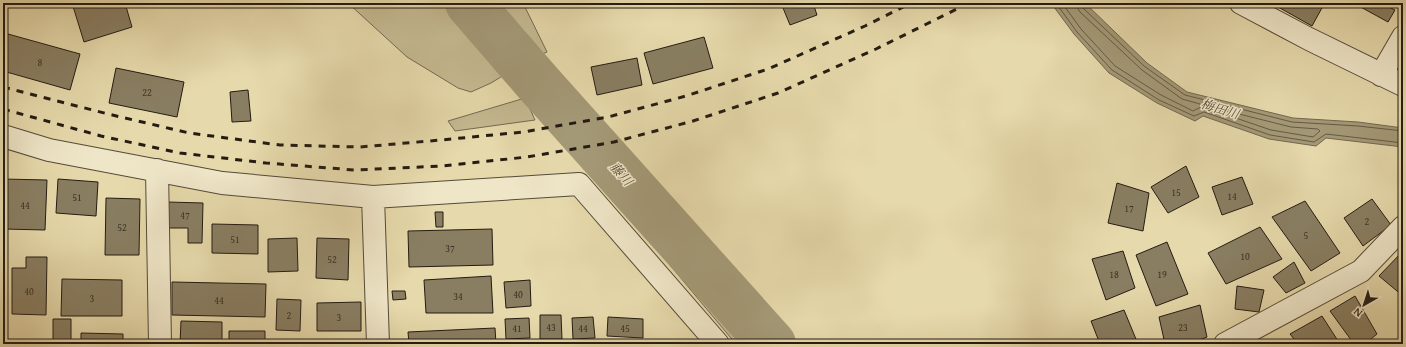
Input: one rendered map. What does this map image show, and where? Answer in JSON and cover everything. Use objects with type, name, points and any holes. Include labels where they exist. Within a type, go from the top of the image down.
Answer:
[{"type":"street","points":[[1241,3],[1309,39],[1403,85]]},
{"type":"street","points":[[1381,74],[1403,37]]},
{"type":"street","points":[[3,136],[49,150],[222,183],[373,197],[579,184],[718,344]]},
{"type":"street","points":[[157,170],[160,344]]},
{"type":"street","points":[[373,197],[378,344]]},
{"type":"street","points":[[1225,344],[1361,271],[1403,227]]},
{"type":"shaded area","points":[[348,3],[453,3],[509,72],[491,83],[471,92],[458,88],[407,57]]},
{"type":"shaded area","points":[[477,3],[523,3],[547,52],[528,60]]},
{"type":"shaded area","points":[[525,98],[535,120],[455,131],[448,121]]},
{"type":"shaded area","points":[[619,178],[762,344],[736,344],[628,215],[612,192],[613,184]]},
{"type":"water","name":"梅田川","points":[[1051,3],[1085,3],[1147,63],[1187,92],[1293,118],[1358,122],[1403,128],[1403,147],[1326,138],[1316,146],[1269,139],[1203,116],[1195,121],[1157,103],[1109,73],[1074,34]]},
{"type":"building","points":[[72,3],[125,3],[132,27],[84,42]]},
{"type":"building","points":[[781,3],[813,3],[817,15],[790,25]]},
{"type":"building","points":[[1271,3],[1318,3],[1323,6],[1312,26]]},
{"type":"building","points":[[1359,3],[1381,3],[1395,10],[1388,22],[1357,5]]},
{"type":"building","points":[[8,34],[80,54],[70,90],[3,71],[3,54]]},
{"type":"building","points":[[704,37],[713,68],[653,84],[644,53]]},
{"type":"building","points":[[637,58],[642,85],[597,95],[591,67]]},
{"type":"building","points":[[116,68],[184,82],[177,117],[109,103]]},
{"type":"building","points":[[248,90],[251,121],[232,122],[230,92]]},
{"type":"building","points":[[1186,166],[1199,197],[1168,213],[1151,187]]},
{"type":"building","points":[[1242,177],[1253,204],[1222,215],[1212,187]]},
{"type":"building","points":[[3,179],[47,180],[45,230],[3,229]]},
{"type":"building","points":[[58,179],[98,182],[96,216],[56,213]]},
{"type":"building","points":[[1117,183],[1149,193],[1143,231],[1108,223]]},
{"type":"building","points":[[106,198],[140,199],[139,255],[105,255]]},
{"type":"building","points":[[1372,199],[1391,225],[1363,246],[1344,218]]},
{"type":"building","points":[[1305,201],[1340,253],[1311,271],[1272,217]]},
{"type":"building","points":[[168,202],[203,203],[202,243],[188,243],[188,228],[167,228]]},
{"type":"building","points":[[435,212],[443,212],[443,227],[436,227]]},
{"type":"building","points":[[212,224],[258,225],[258,254],[212,253]]},
{"type":"building","points":[[1260,227],[1282,259],[1226,284],[1208,253]]},
{"type":"building","points":[[492,229],[493,265],[409,267],[408,231]]},
{"type":"building","points":[[297,238],[298,271],[268,272],[268,239]]},
{"type":"building","points":[[317,238],[349,239],[348,280],[316,278]]},
{"type":"building","points":[[1167,242],[1188,294],[1156,306],[1136,255]]},
{"type":"building","points":[[1123,251],[1135,288],[1106,300],[1092,259]]},
{"type":"building","points":[[1403,251],[1403,296],[1379,276]]},
{"type":"building","points":[[26,257],[47,257],[46,315],[12,314],[12,268],[26,268]]},
{"type":"building","points":[[1294,262],[1305,283],[1286,293],[1273,277]]},
{"type":"building","points":[[491,276],[493,313],[426,313],[424,280]]},
{"type":"building","points":[[4,277],[4,314],[3,314]]},
{"type":"building","points":[[62,279],[122,280],[122,316],[61,316]]},
{"type":"building","points":[[530,280],[531,306],[506,308],[504,282]]},
{"type":"building","points":[[172,282],[266,284],[265,317],[172,315]]},
{"type":"building","points":[[1237,286],[1264,290],[1259,312],[1235,309]]},
{"type":"building","points":[[392,291],[405,291],[406,299],[393,300]]},
{"type":"building","points":[[1355,296],[1377,334],[1365,344],[1354,344],[1330,311]]},
{"type":"building","points":[[277,299],[301,300],[300,331],[276,330]]},
{"type":"building","points":[[361,302],[361,331],[317,331],[317,303]]},
{"type":"building","points":[[1200,305],[1207,337],[1189,344],[1165,344],[1159,317]]},
{"type":"building","points":[[1124,310],[1138,344],[1100,344],[1091,321]]},
{"type":"building","points":[[540,315],[561,315],[562,339],[540,339]]},
{"type":"building","points":[[1322,316],[1340,344],[1298,344],[1290,334]]},
{"type":"building","points":[[593,317],[595,338],[573,339],[572,318]]},
{"type":"building","points":[[608,317],[643,319],[643,338],[607,336]]},
{"type":"building","points":[[529,318],[530,338],[506,339],[505,319]]},
{"type":"building","points":[[53,319],[71,319],[71,344],[53,344]]},
{"type":"building","points":[[181,321],[222,322],[222,344],[180,344]]},
{"type":"building","points":[[495,328],[496,344],[409,344],[408,332]]},
{"type":"building","points":[[229,331],[265,331],[265,344],[229,344]]},
{"type":"building","points":[[81,333],[123,334],[123,344],[81,344]]},
{"type":"waterway","name":"藤川","points":[[469,3],[539,84],[772,344]]},
{"type":"railway","points":[[3,87],[189,133],[280,145],[360,147],[441,140],[523,132],[608,117],[686,96],[768,69],[865,26],[911,3]]},
{"type":"railway","points":[[3,109],[101,136],[180,153],[266,163],[354,170],[443,166],[527,157],[614,142],[693,121],[778,93],[876,49],[969,3]]}]
